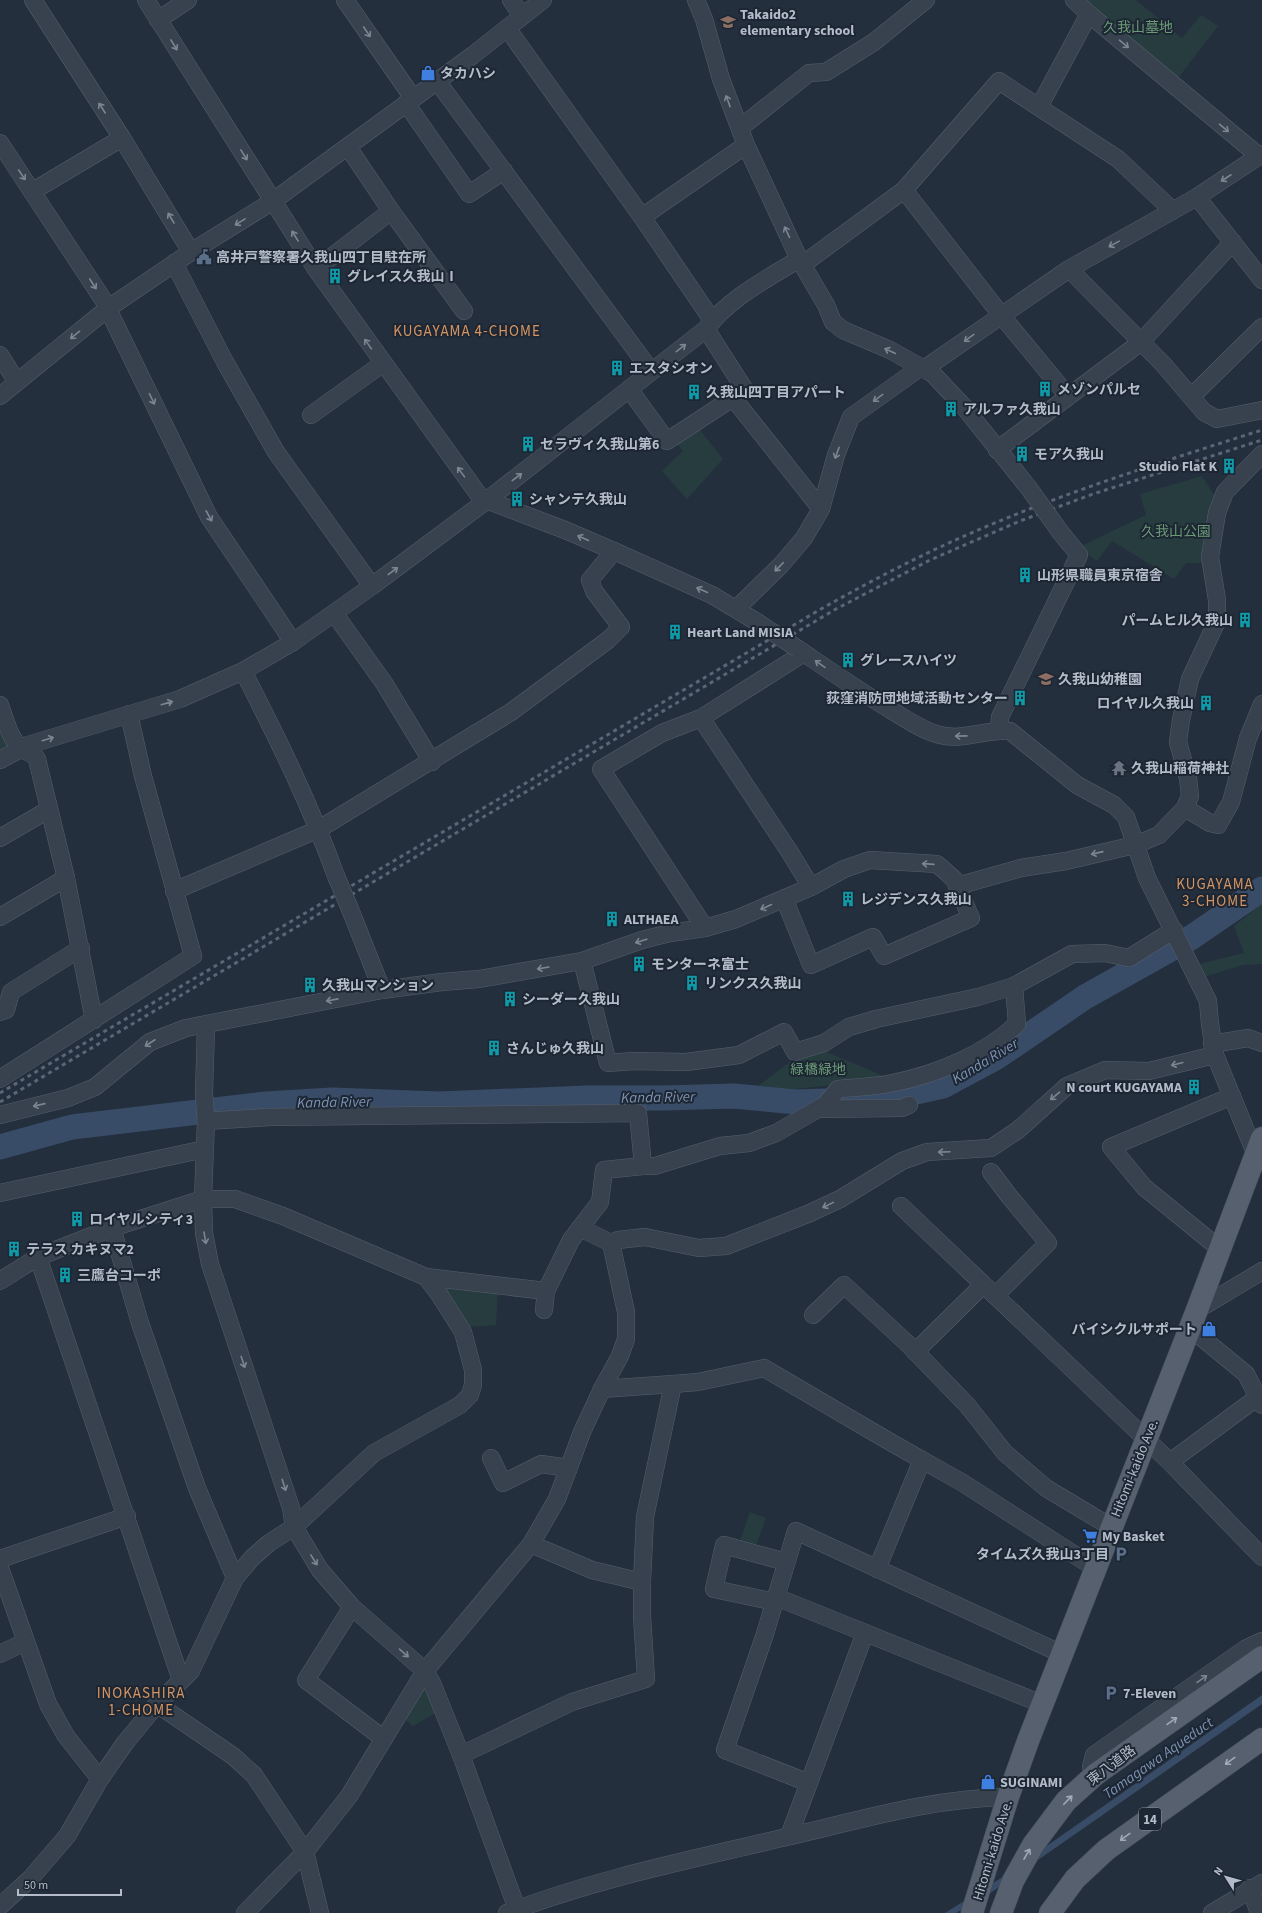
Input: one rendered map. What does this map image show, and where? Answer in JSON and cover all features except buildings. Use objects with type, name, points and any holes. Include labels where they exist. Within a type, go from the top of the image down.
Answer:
[{"type":"main road","name":"Hitomi-kaido Ave.","points":[[972,1913],[1008,1798],[1042,1704],[1194,1319],[1259,1147]]},
{"type":"main road","name":"東八道路","points":[[1001,1913],[1013,1881],[1032,1845],[1066,1801],[1096,1774],[1262,1658]]},
{"type":"main road","name":"14","points":[[1050,1913],[1075,1880],[1106,1850],[1262,1739]]},
{"type":"street","points":[[32,0],[122,138],[191,252]]},
{"type":"street","points":[[146,0],[316,269],[382,364],[481,498],[565,530],[712,595],[757,622],[872,699],[911,723],[940,735],[963,736],[999,730],[1010,731],[1077,785],[1114,805],[1126,817],[1142,866],[1208,1001],[1213,1050],[1232,1096],[1259,1147]]},
{"type":"street","points":[[158,20],[188,0]]},
{"type":"street","points":[[345,0],[469,194],[504,171]]},
{"type":"street","points":[[511,0],[522,16]]},
{"type":"street","points":[[0,396],[107,309],[174,263],[273,201],[437,81],[543,0]]},
{"type":"street","points":[[696,0],[704,19],[723,85],[746,145],[800,262],[819,291],[833,322],[837,327],[890,350],[933,374],[959,402],[1028,488],[1079,555],[1000,717],[999,730]]},
{"type":"street","points":[[740,128],[809,73],[826,72],[874,42],[926,0]]},
{"type":"street","points":[[736,609],[781,565],[804,538],[821,509],[836,455],[851,417],[1069,269],[1197,197],[1260,156],[1088,14],[1074,0]]},
{"type":"street","points":[[1039,107],[1088,14]]},
{"type":"street","points":[[507,28],[642,217],[709,324],[745,390],[667,441],[629,389]]},
{"type":"street","points":[[437,81],[651,371]]},
{"type":"street","points":[[0,760],[28,745],[180,699],[243,671],[292,642],[372,586],[486,501],[629,389],[709,324],[744,293],[800,262],[904,190],[1000,81],[1118,158],[1172,210]]},
{"type":"street","points":[[33,191],[122,138]]},
{"type":"street","points":[[0,143],[33,191],[107,309],[210,518],[292,642]]},
{"type":"street","points":[[642,217],[746,145]]},
{"type":"street","points":[[348,146],[391,211],[464,311]]},
{"type":"street","points":[[904,190],[1001,315],[1067,395]]},
{"type":"street","points":[[1197,197],[1262,280]]},
{"type":"street","points":[[316,269],[391,211]]},
{"type":"street","points":[[997,450],[1031,425],[1067,395],[1141,342],[1232,242]]},
{"type":"street","points":[[174,263],[225,362],[276,452],[372,586]]},
{"type":"street","points":[[1069,269],[1192,396],[1204,412],[1217,419],[1262,410]]},
{"type":"street","points":[[1192,396],[1262,327]]},
{"type":"street","points":[[0,355],[17,382]]},
{"type":"street","points":[[311,415],[382,364]]},
{"type":"street","points":[[733,398],[821,509]]},
{"type":"street","points":[[957,886],[1020,868],[1066,861],[1136,845],[1159,835],[1185,808],[1190,796],[1188,778],[1178,742],[1190,679],[1217,621],[1217,600],[1210,556],[1217,513],[1225,492],[1258,465]]},
{"type":"street","points":[[174,891],[319,829],[432,762],[511,712],[608,640],[621,628],[594,591],[590,580],[614,551]]},
{"type":"street","points":[[334,613],[384,682],[432,762]]},
{"type":"street","points":[[705,928],[601,769],[662,733],[701,718],[801,651]]},
{"type":"street","points":[[243,671],[293,768],[319,829],[336,876],[382,990]]},
{"type":"street","points":[[1185,808],[1210,823],[1218,825],[1231,802],[1248,738],[1262,704]]},
{"type":"street","points":[[0,706],[13,738],[22,749],[34,754],[37,760],[48,810],[66,878],[94,1020]]},
{"type":"street","points":[[0,1080],[193,956],[143,776],[129,714]]},
{"type":"street","points":[[701,718],[789,851],[811,887]]},
{"type":"street","points":[[0,838],[48,810]]},
{"type":"street","points":[[0,1115],[68,1098],[95,1087],[150,1042],[186,1028],[206,1026],[382,990],[479,979],[582,961],[663,935],[705,928],[736,918],[784,898],[811,887],[844,869],[870,860],[938,864],[954,879],[971,918],[884,956],[873,937],[811,965],[784,898]]},
{"type":"street","points":[[0,917],[66,878]]},
{"type":"street","points":[[582,961],[608,1063],[634,1061],[686,1062],[739,1055],[784,1032],[795,1052],[824,1043],[849,1028],[876,1019],[978,997],[1014,986],[1072,954],[1105,953],[1129,958],[1175,932]]},
{"type":"street","points":[[0,1012],[6,1010],[12,992],[81,948]]},
{"type":"street","points":[[544,1310],[546,1291],[571,1240],[600,1202],[604,1170],[655,1166],[720,1146],[749,1143],[776,1133],[826,1103],[838,1089],[893,1083],[941,1070],[1000,1040],[1017,1024],[1014,986]]},
{"type":"street","points":[[206,1026],[205,1149],[202,1199],[204,1233],[210,1264],[291,1508],[294,1527],[320,1570],[352,1606],[425,1671],[462,1755],[511,1911],[558,1894],[664,1866],[929,1804],[1008,1798]]},
{"type":"street","points":[[611,1244],[618,1240],[645,1237],[699,1248],[726,1246],[810,1214],[840,1199],[902,1161],[927,1152],[991,1148],[1018,1130],[1067,1086],[1105,1070],[1149,1071],[1248,1038],[1262,1043]]},
{"type":"street","points":[[1220,1249],[1144,1188],[1111,1147],[1232,1096]]},
{"type":"street","points":[[826,1103],[902,1108],[909,1105]]},
{"type":"street","points":[[205,1114],[271,1117],[638,1113],[643,1166]]},
{"type":"street","points":[[0,1193],[205,1149]]},
{"type":"street","points":[[915,1352],[1048,1243],[991,1172]]},
{"type":"street","points":[[0,1281],[38,1257],[112,1228],[202,1199],[235,1199],[283,1216],[426,1277],[546,1291]]},
{"type":"street","points":[[901,1206],[1145,1440],[1170,1462],[1261,1555]]},
{"type":"street","points":[[112,1228],[140,1323],[197,1488],[235,1578]]},
{"type":"street","points":[[580,1228],[611,1244]]},
{"type":"street","points":[[246,1913],[305,1852],[349,1796],[425,1671],[531,1544],[557,1499],[582,1432],[602,1389],[620,1356],[626,1339],[626,1312],[611,1244]]},
{"type":"street","points":[[38,1257],[127,1516],[158,1615],[181,1680]]},
{"type":"street","points":[[1170,1462],[1260,1401],[1246,1374],[1194,1319],[1262,1271]]},
{"type":"street","points":[[0,1906],[30,1879],[67,1836],[100,1779],[139,1724],[191,1671],[235,1578],[252,1558],[269,1543],[294,1527],[374,1453],[460,1406],[470,1395],[473,1384],[473,1370],[463,1332],[440,1294],[426,1277]]},
{"type":"street","points":[[813,1315],[844,1285],[915,1352],[967,1405],[1005,1453],[1046,1488],[1111,1527]]},
{"type":"street","points":[[602,1389],[698,1382],[764,1368],[922,1460],[963,1482],[1095,1568]]},
{"type":"street","points":[[462,1755],[572,1702],[646,1680],[642,1616],[642,1582],[646,1517],[674,1384]]},
{"type":"street","points":[[491,1458],[503,1484],[541,1464],[569,1468]]},
{"type":"street","points":[[877,1569],[922,1460]]},
{"type":"street","points":[[0,1559],[127,1516]]},
{"type":"street","points":[[809,1782],[724,1750],[776,1599],[796,1531],[1062,1654]]},
{"type":"street","points":[[531,1544],[592,1570],[642,1582]]},
{"type":"street","points":[[786,1562],[724,1545],[714,1589],[776,1599],[1042,1704]]},
{"type":"street","points":[[0,1568],[48,1704],[66,1736],[100,1779]]},
{"type":"street","points":[[352,1606],[306,1680],[384,1739]]},
{"type":"street","points":[[789,1836],[865,1633]]},
{"type":"street","points":[[1096,1774],[1091,1768],[1094,1755],[1245,1649],[1262,1641]]},
{"type":"street","points":[[0,1654],[25,1642]]},
{"type":"street","points":[[157,1704],[233,1756],[246,1767],[258,1781],[305,1852],[320,1913]]},
{"type":"street","points":[[1212,1913],[1256,1886],[1259,1913]]},
{"type":"green space","name":"久我山墓地","points":[[1088,0],[1136,0],[1182,38],[1201,15],[1218,26],[1175,82],[1083,4]]},
{"type":"green space","points":[[696,425],[723,459],[687,499],[662,471],[683,451],[673,440]]},
{"type":"green space","name":"久我山公園","points":[[1202,476],[1218,501],[1206,563],[1186,563],[1174,579],[1112,541],[1097,561],[1083,552],[1079,547],[1146,515],[1140,494]]},
{"type":"green space","points":[[0,717],[13,750],[0,756]]},
{"type":"green space","points":[[1262,904],[1262,964],[1243,965],[1204,977],[1199,964],[1244,953],[1234,926]]},
{"type":"green space","name":"緑橋緑地","points":[[822,1050],[891,1079],[786,1090],[758,1086],[795,1058]]},
{"type":"green space","points":[[444,1285],[498,1291],[496,1325],[466,1327],[440,1289]]},
{"type":"green space","points":[[750,1512],[766,1518],[755,1549],[739,1543]]},
{"type":"green space","points":[[426,1685],[437,1712],[413,1726],[404,1719]]},
{"type":"water","points":[[1262,1695],[1262,1704],[989,1894],[956,1913],[945,1913],[1001,1878]]},
{"type":"waterway","name":"Kanda River","points":[[0,1147],[72,1127],[266,1104],[332,1100],[439,1104],[587,1098],[734,1096],[796,1102],[884,1099],[943,1086],[997,1057],[1085,997],[1192,937],[1262,889]]},
{"type":"railway","points":[[0,1093],[821,609],[883,575],[947,544],[1023,511],[1125,474],[1262,430]]},
{"type":"railway","points":[[0,1102],[836,609],[930,560],[1020,521],[1093,494],[1262,440]]},
{"type":"place","name":"Takaido2 elementary school","points":[[728,22]]},
{"type":"place","name":"タカハシ","points":[[428,73]]},
{"type":"place","name":"高井戸警察署久我山四丁目駐在所","points":[[204,257]]},
{"type":"place","name":"グレイス久我山Ⅰ","points":[[335,276]]},
{"type":"place","name":"エスタシオン","points":[[617,368]]},
{"type":"place","name":"メゾンパルセ","points":[[1045,389]]},
{"type":"place","name":"久我山四丁目アパート","points":[[694,392]]},
{"type":"place","name":"アルファ久我山","points":[[951,409]]},
{"type":"place","name":"セラヴィ久我山第6","points":[[528,444]]},
{"type":"place","name":"モア久我山","points":[[1022,454]]},
{"type":"place","name":"Studio Flat K","points":[[1229,466]]},
{"type":"place","name":"シャンテ久我山","points":[[517,499]]},
{"type":"place","name":"山形県職員東京宿舎","points":[[1025,575]]},
{"type":"place","name":"パームヒル久我山","points":[[1245,620]]},
{"type":"place","name":"Heart Land MISIA","points":[[675,632]]},
{"type":"place","name":"グレースハイツ","points":[[848,660]]},
{"type":"place","name":"久我山幼稚園","points":[[1046,679]]},
{"type":"place","name":"荻窪消防団地域活動センター","points":[[1020,698]]},
{"type":"place","name":"ロイヤル久我山","points":[[1206,703]]},
{"type":"place","name":"久我山稲荷神社","points":[[1119,768]]},
{"type":"place","name":"レジデンス久我山","points":[[848,899]]},
{"type":"place","name":"ALTHAEA","points":[[612,919]]},
{"type":"place","name":"モンターネ富士","points":[[639,964]]},
{"type":"place","name":"リンクス久我山","points":[[692,983]]},
{"type":"place","name":"久我山マンション","points":[[310,985]]},
{"type":"place","name":"シーダー久我山","points":[[510,999]]},
{"type":"place","name":"さんじゅ久我山","points":[[494,1048]]},
{"type":"place","name":"N court KUGAYAMA","points":[[1194,1087]]},
{"type":"place","name":"ロイヤルシティ3","points":[[77,1219]]},
{"type":"place","name":"テラス カキヌマ2","points":[[14,1249]]},
{"type":"place","name":"三鷹台コーポ","points":[[65,1275]]},
{"type":"place","name":"バイシクルサポート","points":[[1209,1329]]},
{"type":"place","name":"My Basket","points":[[1090,1536]]},
{"type":"place","name":"タイムズ久我山3丁目","points":[[1121,1554]]},
{"type":"place","name":"7-Eleven","points":[[1111,1693]]},
{"type":"place","name":"SUGINAMI","points":[[988,1782]]},
{"type":"district","name":"KUGAYAMA 4-CHOME","points":[[467,331]]},
{"type":"district","name":"KUGAYAMA 3-CHOME","points":[[1215,892]]},
{"type":"district","name":"INOKASHIRA 1-CHOME","points":[[141,1702]]},
{"type":"water label","name":"Tamagawa Aqueduct","points":[[1158,1758]]}]
